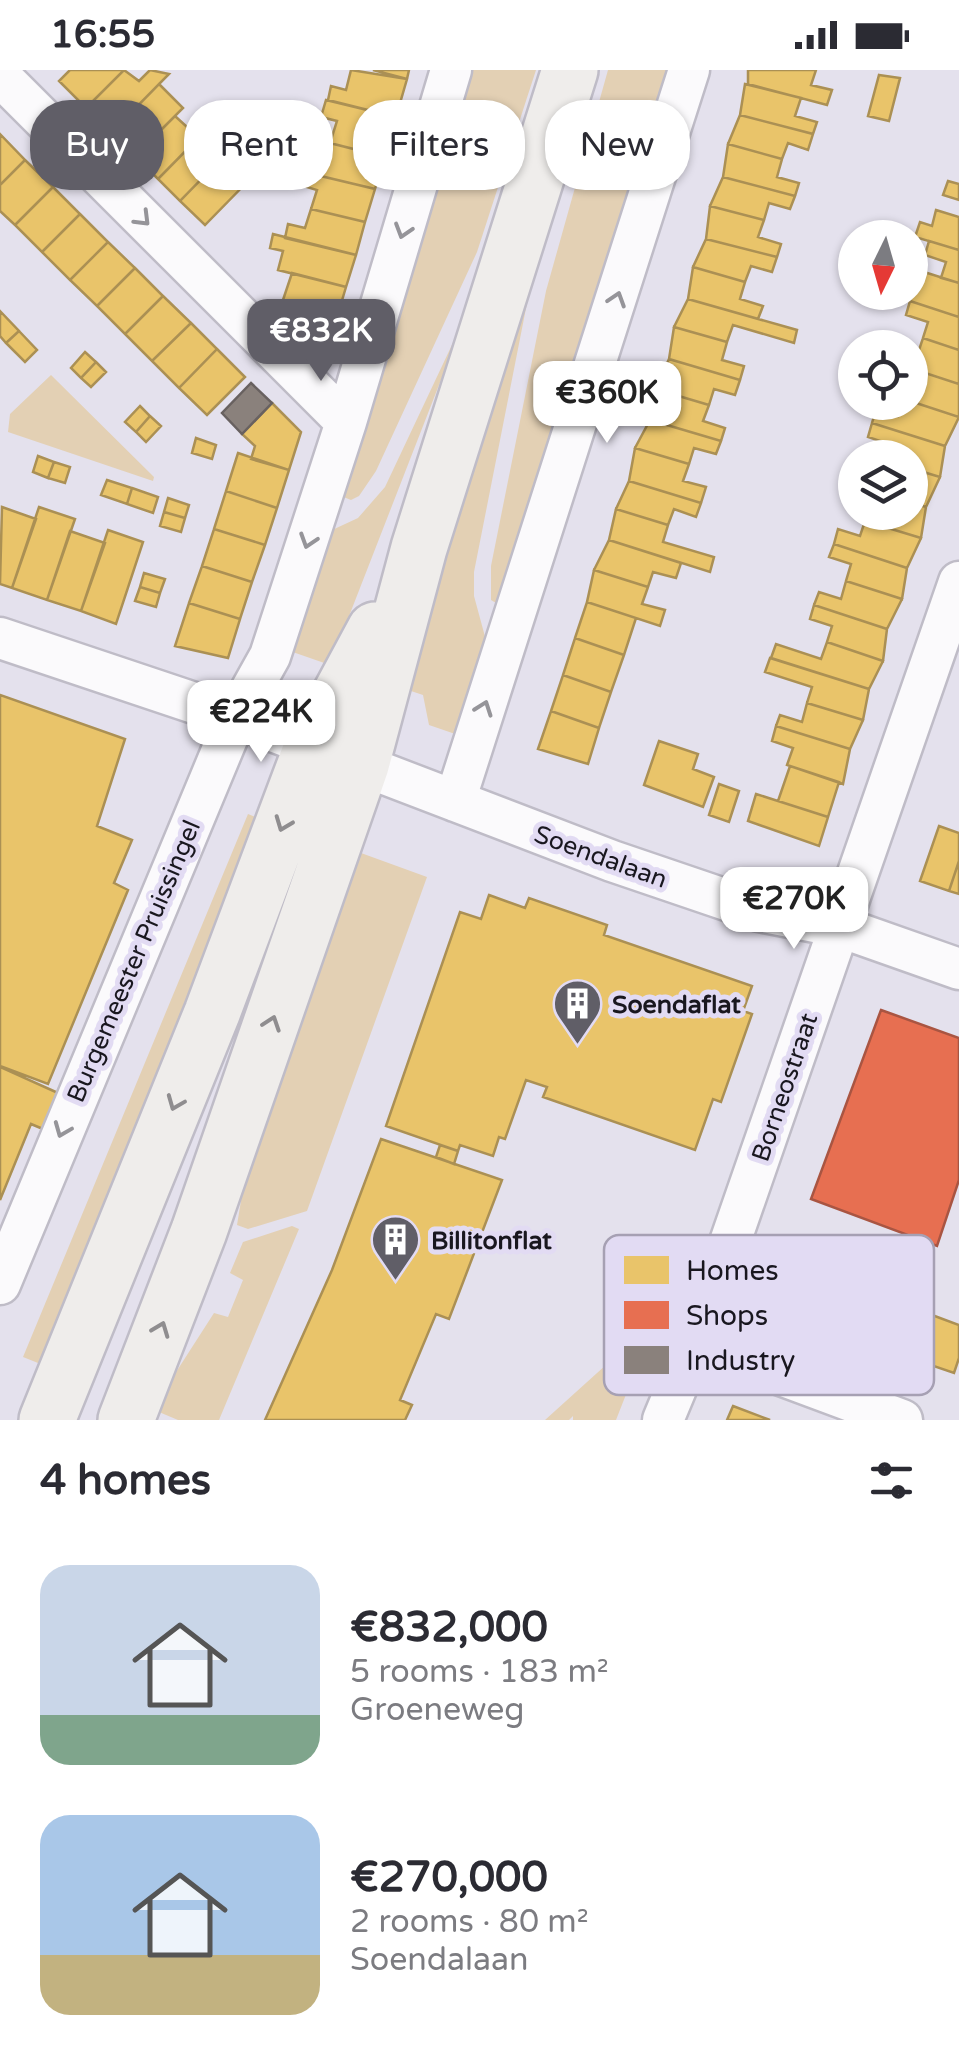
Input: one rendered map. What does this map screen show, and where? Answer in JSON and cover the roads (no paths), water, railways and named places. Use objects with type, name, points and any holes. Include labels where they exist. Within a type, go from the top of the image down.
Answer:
[{"type":"street","name":"Burgemeester Pruissingel","points":[[0,1284],[236,717],[270,656],[346,422],[451,70]]},
{"type":"street","points":[[47,1420],[212,1013],[337,756],[419,548],[570,70]]},
{"type":"street","points":[[455,801],[688,70]]},
{"type":"street","points":[[0,76],[346,422]]},
{"type":"street","name":"Borneostraat","points":[[732,1235],[959,582]]},
{"type":"street","name":"Soendalaan","points":[[0,638],[236,717],[759,911],[840,927],[959,970]]},
{"type":"street","points":[[126,1420],[200,1231],[337,756]]},
{"type":"street","name":"Borneostraat","points":[[663,1420],[673,1395]]},
{"type":"street","points":[[834,1395],[902,1420]]},
{"type":"place","name":"Soendaflat","points":[[577,1046]]},
{"type":"place","name":"Billitonflat","points":[[396,1282]]}]
